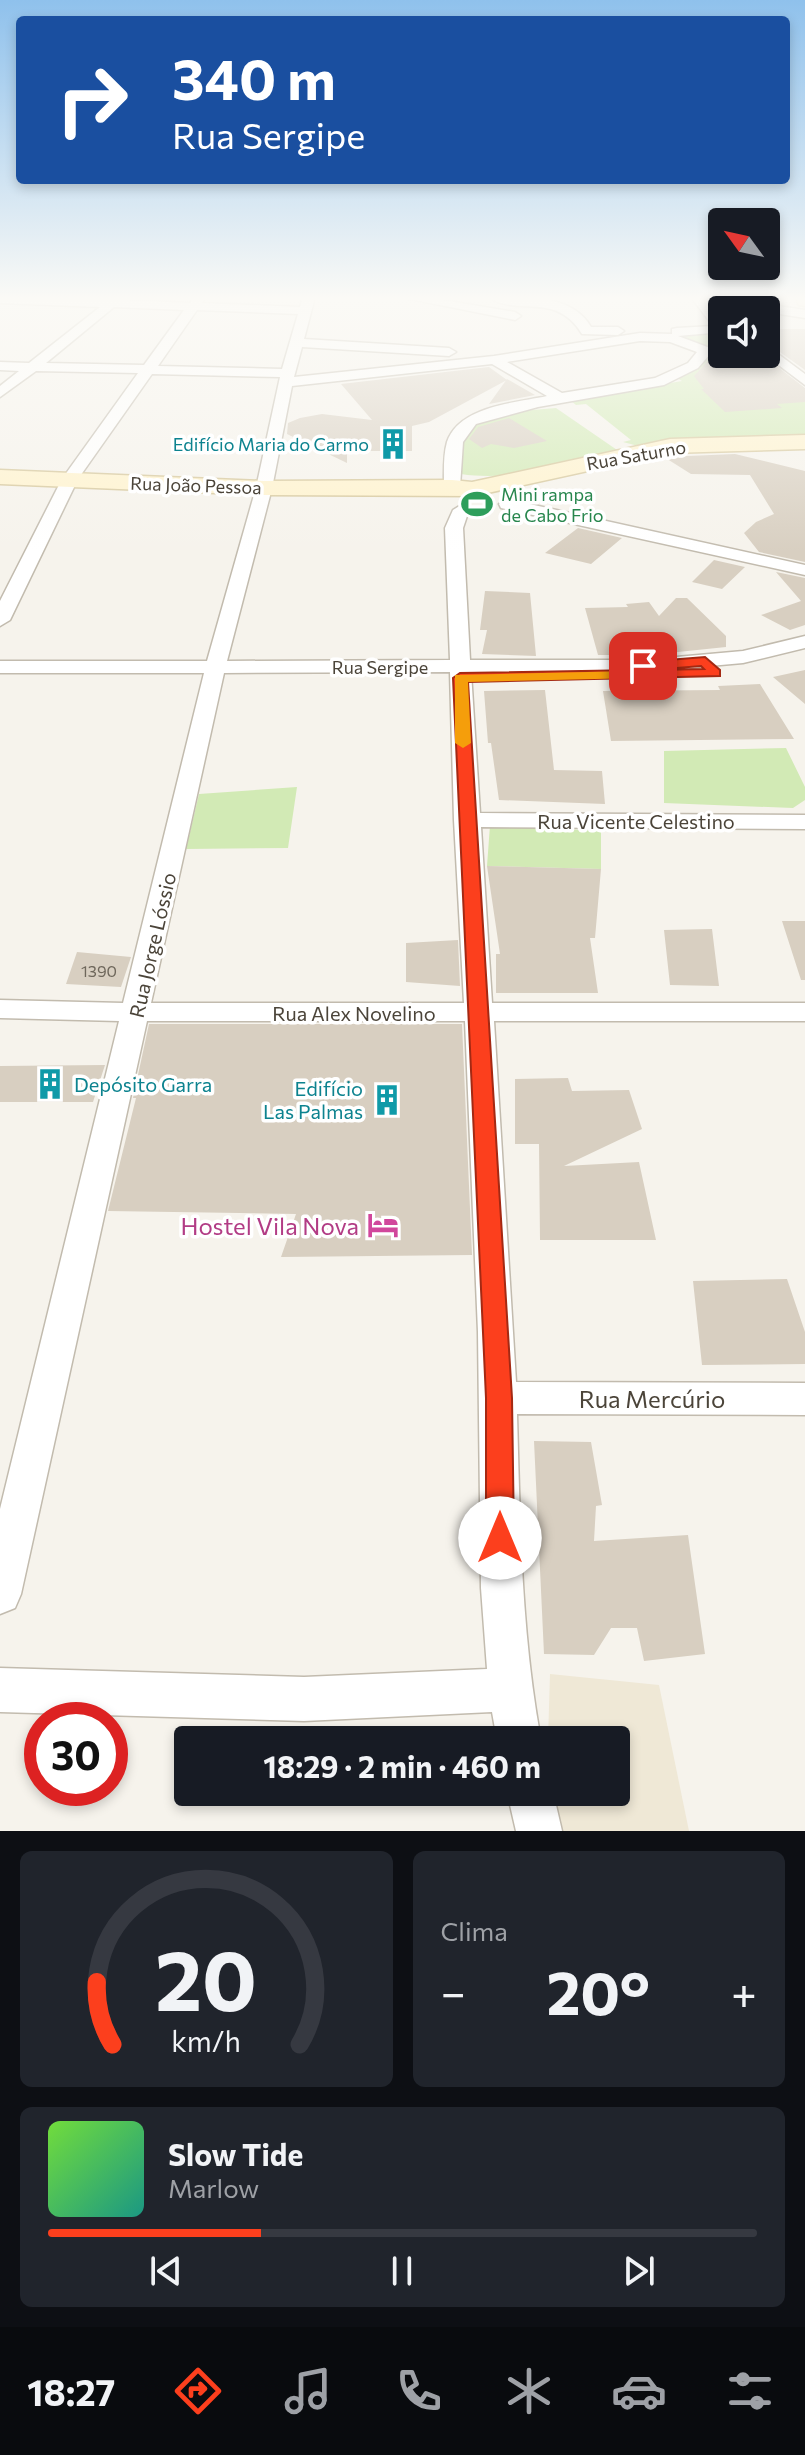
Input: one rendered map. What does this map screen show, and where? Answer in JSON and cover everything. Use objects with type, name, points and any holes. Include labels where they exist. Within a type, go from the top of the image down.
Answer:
[{"type":"street","points":[[0,620],[70,479],[141,382]]},
{"type":"street","name":"Rua Jorge Lóssio","points":[[0,1594],[215,668],[264,488],[287,382]]},
{"type":"street","points":[[533,382],[560,398]]},
{"type":"street","points":[[516,1726],[509,1690],[500,1538],[499,1398],[480,1013],[466,820],[454,528],[461,496],[454,445],[463,425],[480,417],[560,398],[648,382]]},
{"type":"street","name":"Rua Saturno","points":[[461,496],[528,477],[670,446],[805,442]]},
{"type":"street","name":"Rua Saturno","points":[[746,443],[805,452]]},
{"type":"street","name":"Rua João Pessoa","points":[[0,477],[264,488],[393,489],[432,496],[461,496]]},
{"type":"street","points":[[508,501],[512,486],[528,477]]},
{"type":"street","points":[[461,496],[488,512],[508,501],[805,570]]},
{"type":"street","name":"Rua Sergipe","points":[[710,667],[805,642]]},
{"type":"street","name":"Rua Sergipe","points":[[0,667],[460,672],[710,667],[805,653]]},
{"type":"street","name":"Rua Vicente Celestino","points":[[466,820],[805,822]]},
{"type":"street","name":"Rua Alex Novelino","points":[[0,1009],[137,1012],[805,1012]]},
{"type":"street","name":"Rua Mercúrio","points":[[499,1398],[805,1399]]},
{"type":"street","points":[[0,1690],[304,1699],[509,1690]]},
{"type":"street","points":[[533,1806],[539,1831]]},
{"type":"shaded area","points":[[550,1674],[659,1685],[689,1831],[556,1831],[550,1806],[630,1806],[630,1726],[548,1726]]},
{"type":"green space","points":[[673,382],[777,382],[805,397],[805,435],[692,438],[651,442],[642,447],[623,442],[631,440],[586,404],[576,405],[570,400]]},
{"type":"green space","points":[[556,408],[620,452],[521,474],[461,474],[462,440],[468,426],[508,412]]},
{"type":"green space","points":[[786,748],[805,787],[805,800],[793,808],[664,803],[664,751]]},
{"type":"green space","points":[[297,787],[288,848],[186,849],[199,794]]},
{"type":"green space","points":[[490,825],[601,831],[601,869],[487,866]]},
{"type":"building","points":[[502,382],[429,422],[412,426],[412,451],[347,451],[347,463],[287,434],[288,423],[322,414],[372,420],[341,384]]},
{"type":"building","points":[[505,382],[513,382],[535,395],[489,404]]},
{"type":"building","points":[[699,382],[798,382],[805,388],[805,402],[777,404],[782,408],[725,412],[701,389],[704,389]]},
{"type":"building","points":[[509,418],[547,441],[514,448],[491,444],[482,448],[469,439],[478,427]]},
{"type":"building","points":[[735,454],[805,471],[805,562],[759,552],[744,533],[756,522],[774,514],[750,475],[691,474],[664,457]]},
{"type":"building","points":[[578,528],[622,538],[591,564],[545,553]]},
{"type":"building","points":[[714,560],[745,567],[722,589],[692,582]]},
{"type":"building","points":[[776,572],[805,578],[805,625],[790,630],[761,615],[801,601]]},
{"type":"building","points":[[485,591],[530,593],[536,656],[482,654],[487,630],[480,630]]},
{"type":"building","points":[[676,598],[687,598],[726,636],[726,647],[649,655],[598,655],[585,608],[628,607],[626,604],[649,602],[659,616]]},
{"type":"building","points":[[805,670],[805,704],[773,677]]},
{"type":"building","points":[[760,684],[794,739],[611,741],[603,691],[720,690],[718,686]]},
{"type":"building","points":[[545,690],[554,770],[602,771],[605,804],[499,800],[491,743],[488,743],[484,691]]},
{"type":"building","points":[[487,866],[601,869],[595,938],[590,938],[598,993],[496,993],[496,954],[500,954]]},
{"type":"building","points":[[782,921],[805,921],[805,980],[801,980]]},
{"type":"building","points":[[712,929],[719,986],[670,985],[664,930]]},
{"type":"building","points":[[458,940],[460,986],[406,982],[406,943]]},
{"type":"building","points":[[77,952],[131,957],[121,987],[66,984]]},
{"type":"building","points":[[149,1024],[462,1024],[472,1255],[281,1257],[296,1214],[108,1211],[136,1098],[133,1098]]},
{"type":"building","name":"Depósito Garra","points":[[105,1065],[93,1102],[0,1102],[0,1066]]},
{"type":"building","points":[[568,1078],[572,1091],[629,1090],[642,1129],[564,1166],[639,1162],[656,1240],[540,1240],[539,1144],[515,1144],[515,1079]]},
{"type":"building","points":[[787,1279],[805,1332],[805,1364],[702,1365],[693,1281]]},
{"type":"building","points":[[534,1441],[591,1442],[602,1505],[596,1506],[594,1541],[688,1535],[705,1654],[644,1661],[637,1628],[611,1628],[594,1655],[544,1654]]},
{"type":"slow traffic","points":[[463,743],[460,678],[633,675]]},
{"type":"place","name":"Edifício Maria do Carmo","points":[[393,444]]},
{"type":"place","name":"Mini rampa de Cabo Frio","points":[[477,504]]},
{"type":"place","name":"Depósito Garra","points":[[50,1084]]},
{"type":"place","name":"Edifício Las Palmas","points":[[387,1100]]},
{"type":"place","name":"Hostel Vila Nova","points":[[383,1225]]},
{"type":"route","points":[[500,1538],[499,1398],[460,678],[715,673],[705,661],[643,666]]}]
